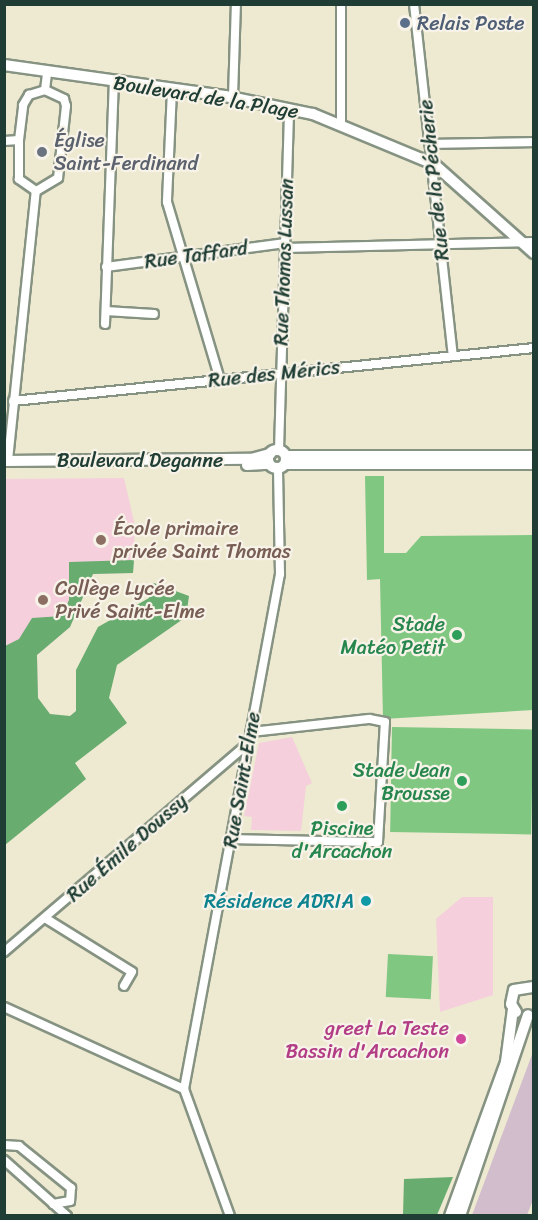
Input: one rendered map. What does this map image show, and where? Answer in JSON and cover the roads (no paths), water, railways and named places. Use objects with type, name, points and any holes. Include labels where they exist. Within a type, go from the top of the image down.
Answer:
[{"type":"main road","name":"Boulevard de la Plage","points":[[4,65],[46,73],[233,97],[289,109],[342,124],[434,164],[529,242],[534,253]]},
{"type":"main road","name":"Boulevard Deganne","points":[[6,460],[29,467],[278,459],[534,456]]},
{"type":"main road","name":"Boulevard Deganne","points":[[278,459],[534,464]]},
{"type":"main road","points":[[450,1215],[506,1062],[514,990],[534,987]]},
{"type":"main road","points":[[460,1215],[531,1014],[513,1009]]},
{"type":"street","points":[[233,97],[236,4]]},
{"type":"street","points":[[341,4],[342,124]]},
{"type":"street","name":"Rue de la Pécherie","points":[[414,4],[432,144],[440,245],[453,356]]},
{"type":"street","points":[[45,90],[46,73]]},
{"type":"street","points":[[105,324],[114,82]]},
{"type":"street","points":[[45,90],[64,99],[66,106],[58,178],[51,187],[36,191],[19,179],[22,105],[29,95],[45,90]]},
{"type":"street","points":[[172,90],[167,202],[187,256],[220,380]]},
{"type":"street","name":"Rue Thomas Lussan","points":[[278,459],[289,109]]},
{"type":"street","points":[[4,141],[19,140]]},
{"type":"street","points":[[432,144],[534,142]]},
{"type":"street","points":[[6,460],[36,191]]},
{"type":"street","name":"Rue Taffard","points":[[106,267],[285,245],[440,245],[529,242]]},
{"type":"street","points":[[106,311],[154,314]]},
{"type":"street","name":"Rue des Mérics","points":[[14,401],[534,348]]},
{"type":"street","name":"Rue Saint-Elme","points":[[184,1089],[280,574],[278,459]]},
{"type":"street","points":[[232,839],[378,842],[385,722],[251,732]]},
{"type":"street","name":"Rue Émile Doussy","points":[[4,952],[249,743]]},
{"type":"street","points":[[45,918],[132,972],[124,987]]},
{"type":"street","points":[[4,1007],[184,1089],[230,1215]]},
{"type":"street","points":[[4,1146],[19,1146],[71,1188],[70,1201],[53,1204]]},
{"type":"street","points":[[4,1160],[67,1215]]},
{"type":"place","name":"Relais Poste","points":[[405,23]]},
{"type":"place","name":"Église Saint-Ferdinand","points":[[42,152]]},
{"type":"place","name":"École primaire privée Saint Thomas","points":[[101,540]]},
{"type":"place","name":"Collège Lycée Privé Saint-Elme","points":[[43,600]]},
{"type":"place","name":"Stade Matéo Petit","points":[[457,635]]},
{"type":"place","name":"Stade Jean Brousse","points":[[462,781]]},
{"type":"place","name":"Piscine d'Arcachon","points":[[342,806]]},
{"type":"place","name":"Résidence ADRIA","points":[[366,901]]},
{"type":"place","name":"greet La Teste Bassin d'Arcachon","points":[[461,1039]]}]
